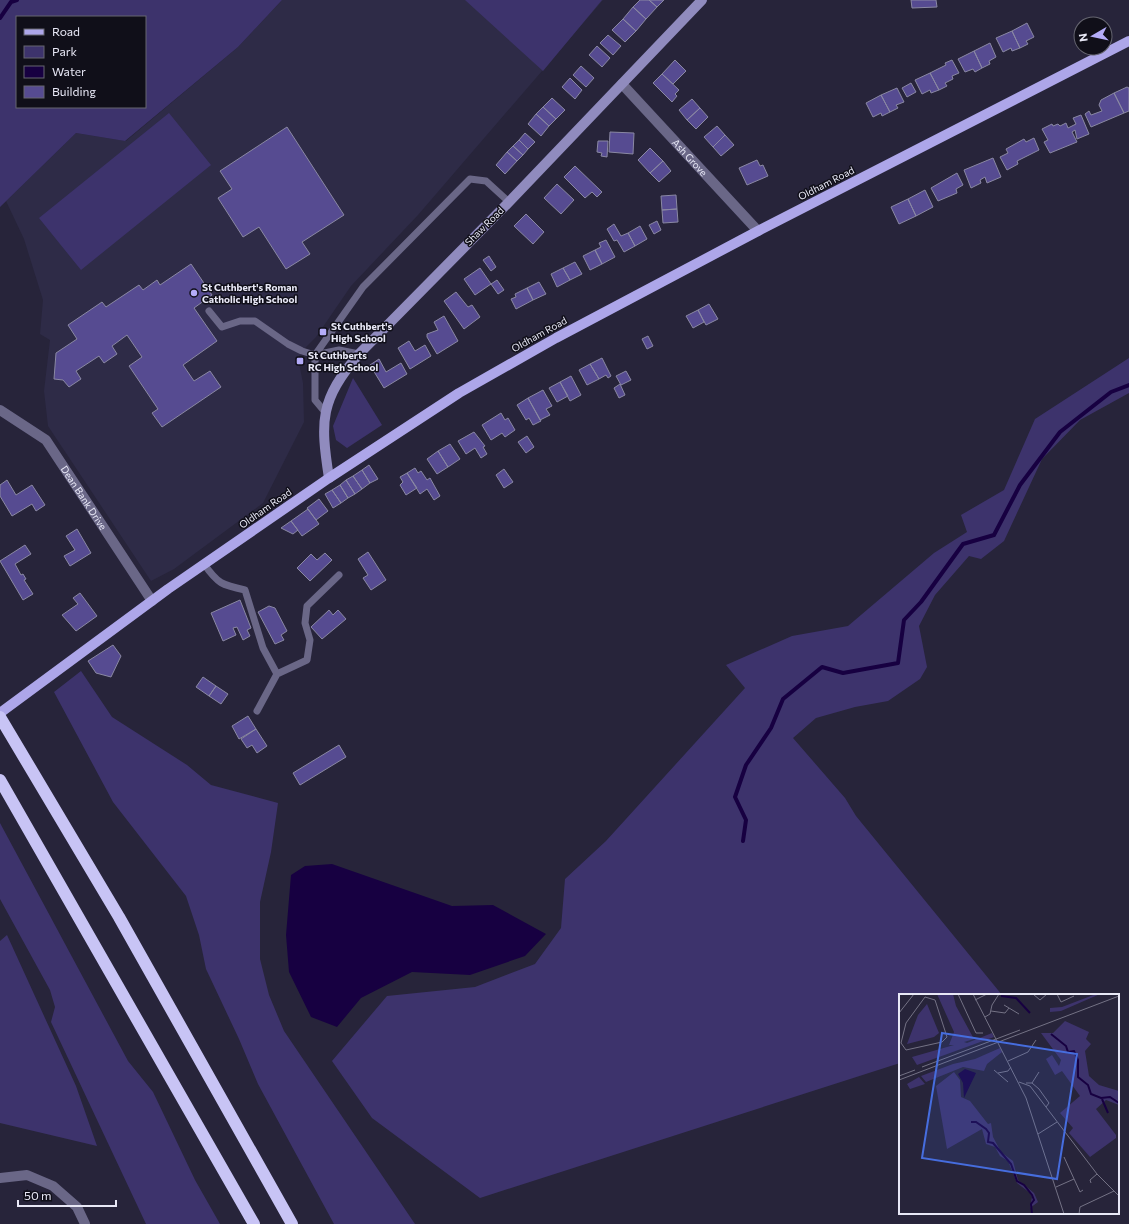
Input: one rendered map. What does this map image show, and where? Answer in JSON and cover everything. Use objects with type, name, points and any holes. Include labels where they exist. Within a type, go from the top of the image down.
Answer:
[{"type":"highway","points":[[0,717],[119,917],[292,1224]]},
{"type":"highway","points":[[0,780],[254,1224]]},
{"type":"main road","name":"Oldham Road","points":[[0,713],[204,564],[329,478],[459,393],[556,338],[758,231],[1129,41]]},
{"type":"street","name":"Shaw Road","points":[[329,478],[323,444],[325,412],[330,395],[341,375],[358,354],[509,202],[702,0]]},
{"type":"street","name":"Ash Grove","points":[[622,84],[758,231]]},
{"type":"street","name":"Dean Bank Drive","points":[[0,410],[46,440],[152,601]]},
{"type":"street","points":[[0,1178],[27,1176],[53,1186],[77,1207],[85,1224]]},
{"type":"lane","points":[[325,412],[315,400],[315,355],[363,287],[470,179],[486,181],[509,202]]},
{"type":"lane","points":[[209,311],[222,327],[240,322],[255,321],[288,344],[315,355],[339,350],[358,354]]},
{"type":"lane","points":[[204,564],[216,580],[228,586],[245,590],[263,648],[277,674]]},
{"type":"lane","points":[[257,711],[277,674],[307,660],[310,640],[305,623],[308,606],[339,575]]},
{"type":"shaded area","name":"St Cuthbert's Roman Catholic High School","points":[[282,0],[603,0],[418,215],[351,286],[316,337],[302,351],[298,358],[303,383],[304,422],[263,503],[174,569],[151,581],[48,426],[44,391],[50,340],[40,334],[43,300],[24,239],[6,201],[76,133],[126,141],[238,47]]},
{"type":"green space","points":[[0,0],[282,0],[238,47],[125,141],[76,133],[0,207]]},
{"type":"green space","points":[[465,0],[602,0],[543,71]]},
{"type":"green space","points":[[169,113],[211,165],[81,270],[39,218]]},
{"type":"green space","points":[[1129,358],[1129,393],[1080,420],[1042,459],[1004,541],[981,559],[969,556],[935,595],[919,626],[927,667],[920,679],[888,701],[855,707],[816,718],[793,738],[845,798],[856,816],[1001,994],[899,994],[899,1063],[480,1198],[372,1118],[332,1061],[387,996],[475,987],[535,964],[561,928],[565,879],[606,841],[745,688],[726,665],[792,636],[848,626],[934,553],[967,532],[961,515],[1004,490],[1035,419]]},
{"type":"green space","points":[[353,378],[382,425],[347,448],[336,440],[333,426]]},
{"type":"green space","points":[[81,671],[112,717],[187,765],[211,785],[278,803],[271,852],[260,902],[260,959],[269,995],[284,1031],[415,1224],[334,1224],[258,1084],[239,1039],[206,969],[199,935],[186,896],[113,802],[54,692]]},
{"type":"green space","points":[[0,823],[128,1061],[153,1092],[195,1180],[220,1224],[146,1224],[51,1022],[55,1007],[50,990],[0,899]]},
{"type":"green space","points":[[7,935],[76,1086],[97,1146],[0,1123],[0,941]]},
{"type":"water","points":[[332,864],[452,906],[493,905],[546,934],[525,956],[470,975],[412,972],[361,998],[337,1027],[311,1017],[289,972],[286,935],[291,875],[305,866]]},
{"type":"building","points":[[640,0],[649,0],[657,7],[646,19],[633,7]]},
{"type":"building","points":[[649,0],[664,0],[657,7]]},
{"type":"building","points":[[911,0],[936,0],[937,7],[912,8]]},
{"type":"building","points":[[633,7],[646,19],[636,31],[623,19]]},
{"type":"building","points":[[623,19],[636,31],[625,42],[612,30]]},
{"type":"building","points":[[1027,23],[1034,37],[1026,41],[1028,44],[1020,48],[1012,31]]},
{"type":"building","points":[[1012,31],[1020,48],[1012,51],[1011,48],[1003,52],[996,38]]},
{"type":"building","points":[[608,35],[621,46],[613,55],[600,43]]},
{"type":"building","points":[[990,43],[996,57],[989,61],[990,64],[982,68],[974,51]]},
{"type":"building","points":[[597,46],[610,58],[602,67],[589,55]]},
{"type":"building","points":[[974,51],[982,68],[975,72],[973,69],[965,72],[958,59]]},
{"type":"building","points":[[675,60],[686,71],[673,84],[662,74]]},
{"type":"building","points":[[952,60],[959,73],[952,76],[953,79],[945,83],[947,86],[939,90],[930,73],[946,65],[945,63]]},
{"type":"building","points":[[581,66],[594,78],[586,87],[573,75]]},
{"type":"building","points":[[930,73],[939,90],[931,93],[930,90],[922,94],[915,80]]},
{"type":"building","points":[[662,74],[679,90],[675,94],[677,96],[672,102],[653,83]]},
{"type":"building","points":[[570,78],[582,90],[575,99],[562,87]]},
{"type":"building","points":[[911,83],[916,92],[907,97],[902,88]]},
{"type":"building","points":[[1127,87],[1129,88],[1129,111],[1124,113],[1114,93]]},
{"type":"building","points":[[897,88],[904,102],[896,105],[898,108],[890,112],[881,95]]},
{"type":"building","points":[[1114,93],[1124,113],[1091,127],[1085,114],[1089,111],[1091,115],[1102,111],[1099,105],[1101,100]]},
{"type":"building","points":[[881,95],[890,112],[882,116],[881,113],[873,117],[866,103]]},
{"type":"building","points":[[552,98],[565,110],[556,119],[543,107]]},
{"type":"building","points":[[692,99],[700,108],[687,120],[679,110]]},
{"type":"building","points":[[543,107],[556,119],[549,126],[536,114]]},
{"type":"building","points":[[700,108],[708,117],[696,129],[687,120]]},
{"type":"building","points":[[536,114],[549,126],[541,136],[528,124]]},
{"type":"building","points":[[1081,115],[1089,134],[1077,139],[1075,130],[1072,132],[1077,142],[1050,153],[1044,142],[1048,140],[1042,129],[1052,124],[1053,126],[1058,124],[1060,126],[1066,123],[1068,128],[1076,124],[1073,118]]},
{"type":"building","points":[[717,126],[725,135],[713,147],[704,137]]},
{"type":"building","points":[[287,127],[344,215],[302,242],[310,254],[286,269],[259,227],[243,237],[218,198],[232,189],[220,171]]},
{"type":"building","points":[[610,132],[634,133],[633,154],[609,152]]},
{"type":"building","points":[[525,133],[535,142],[528,149],[519,140]]},
{"type":"building","points":[[725,135],[734,145],[721,156],[713,147]]},
{"type":"building","points":[[1034,138],[1039,150],[1017,161],[1018,164],[1007,170],[1000,157],[1008,153],[1006,149],[1024,139],[1026,142]]},
{"type":"building","points":[[519,140],[528,149],[523,155],[513,146]]},
{"type":"building","points":[[598,141],[608,141],[607,157],[601,156],[602,153],[597,152]]},
{"type":"building","points":[[513,146],[523,155],[517,161],[507,152]]},
{"type":"building","points":[[650,148],[663,161],[650,173],[638,160]]},
{"type":"building","points":[[507,152],[517,161],[505,174],[496,165]]},
{"type":"building","points":[[993,158],[1001,177],[987,183],[985,177],[980,180],[981,183],[971,188],[964,170]]},
{"type":"building","points":[[757,160],[760,166],[763,165],[768,176],[747,185],[739,168]]},
{"type":"building","points":[[663,161],[671,171],[659,182],[650,173]]},
{"type":"building","points":[[575,166],[602,192],[597,197],[592,192],[585,198],[564,177]]},
{"type":"building","points":[[957,173],[963,185],[956,189],[957,193],[938,201],[931,188]]},
{"type":"building","points":[[557,184],[574,200],[561,214],[544,198]]},
{"type":"building","points":[[925,190],[933,207],[916,216],[908,199]]},
{"type":"building","points":[[676,195],[677,209],[662,210],[661,196]]},
{"type":"building","points":[[908,199],[916,216],[899,224],[891,207]]},
{"type":"building","points":[[677,209],[678,222],[663,223],[662,210]]},
{"type":"building","points":[[526,214],[544,232],[533,244],[514,226]]},
{"type":"building","points":[[657,221],[661,230],[654,234],[649,225]]},
{"type":"building","points":[[614,224],[621,236],[628,233],[635,246],[624,252],[617,240],[614,241],[607,229]]},
{"type":"building","points":[[640,226],[647,239],[635,246],[628,233]]},
{"type":"building","points":[[606,240],[615,257],[602,264],[595,250],[601,247],[599,243]]},
{"type":"building","points":[[595,250],[602,264],[590,270],[583,256]]},
{"type":"building","points":[[489,256],[496,267],[491,271],[483,260]]},
{"type":"building","points":[[575,262],[582,274],[570,280],[563,268]]},
{"type":"building","points":[[191,264],[212,295],[194,308],[217,341],[183,365],[194,381],[210,371],[221,387],[162,427],[152,413],[158,409],[129,366],[142,357],[127,335],[112,346],[117,354],[104,363],[99,356],[76,371],[81,379],[69,387],[63,380],[54,379],[56,353],[77,339],[68,325],[102,302],[106,307],[139,285],[143,290],[157,280],[160,285]]},
{"type":"building","points":[[480,268],[491,284],[475,295],[464,279]]},
{"type":"building","points":[[563,268],[570,280],[557,287],[551,274]]},
{"type":"building","points":[[497,280],[504,290],[498,294],[491,284]]},
{"type":"building","points":[[539,282],[546,294],[533,300],[527,288]]},
{"type":"building","points":[[527,288],[533,300],[516,309],[511,299],[516,297],[515,294]]},
{"type":"building","points":[[456,292],[468,307],[472,305],[480,317],[464,329],[444,301]]},
{"type":"building","points":[[709,304],[718,319],[706,325],[698,310]]},
{"type":"building","points":[[698,310],[704,322],[693,328],[686,316]]},
{"type":"building","points":[[444,316],[458,341],[437,354],[427,337],[427,334],[438,330],[434,322]]},
{"type":"building","points":[[648,336],[653,346],[647,349],[642,339]]},
{"type":"building","points":[[409,341],[415,351],[425,345],[431,356],[410,369],[398,348]]},
{"type":"building","points":[[602,358],[611,376],[608,378],[606,375],[599,379],[590,364]]},
{"type":"building","points":[[379,359],[386,372],[401,363],[407,374],[384,388],[370,365]]},
{"type":"building","points":[[590,364],[599,379],[587,385],[579,370]]},
{"type":"building","points":[[626,371],[631,380],[621,385],[616,376]]},
{"type":"building","points":[[571,376],[581,395],[570,401],[560,382]]},
{"type":"building","points":[[560,382],[568,396],[557,402],[549,388]]},
{"type":"building","points":[[620,384],[625,395],[619,398],[614,388]]},
{"type":"building","points":[[543,390],[552,406],[546,409],[550,415],[540,420],[528,398]]},
{"type":"building","points":[[528,398],[541,421],[533,425],[529,418],[526,420],[517,405]]},
{"type":"building","points":[[501,413],[505,420],[508,418],[515,430],[505,437],[502,433],[491,440],[482,425]]},
{"type":"building","points":[[474,432],[485,446],[483,447],[487,454],[481,458],[475,448],[466,454],[458,441]]},
{"type":"building","points":[[527,436],[534,447],[526,453],[518,442]]},
{"type":"building","points":[[450,444],[460,459],[448,467],[438,451]]},
{"type":"building","points":[[438,451],[448,467],[437,474],[427,459]]},
{"type":"building","points":[[369,465],[378,479],[370,483],[362,470]]},
{"type":"building","points":[[415,468],[418,473],[421,471],[427,480],[430,478],[440,496],[434,500],[427,489],[420,494],[407,473]]},
{"type":"building","points":[[504,469],[513,482],[504,488],[496,475]]},
{"type":"building","points":[[362,470],[370,483],[362,489],[353,476]]},
{"type":"building","points":[[407,473],[417,488],[406,495],[400,485],[403,482],[400,477]]},
{"type":"building","points":[[353,476],[362,489],[355,494],[346,480]]},
{"type":"building","points":[[7,480],[16,495],[32,485],[45,505],[36,511],[32,504],[12,516],[0,496],[0,485]]},
{"type":"building","points":[[346,480],[355,494],[348,498],[340,485]]},
{"type":"building","points":[[340,485],[348,498],[341,503],[332,490]]},
{"type":"building","points":[[332,490],[341,503],[333,508],[325,494]]},
{"type":"building","points":[[319,499],[328,511],[316,520],[307,508]]},
{"type":"building","points":[[308,509],[319,524],[302,536],[291,521]]},
{"type":"building","points":[[291,521],[298,530],[293,534],[281,528]]},
{"type":"building","points":[[77,529],[91,553],[70,566],[64,556],[75,550],[66,536]]},
{"type":"building","points":[[25,545],[31,554],[15,564],[21,575],[23,574],[26,579],[24,580],[33,594],[23,600],[0,561]]},
{"type":"building","points":[[368,552],[386,580],[371,590],[363,578],[368,575],[358,559]]},
{"type":"building","points":[[325,553],[332,560],[310,581],[297,568],[311,554],[317,560]]},
{"type":"building","points":[[80,593],[97,616],[76,631],[62,615],[78,604],[73,598]]},
{"type":"building","points":[[240,600],[251,628],[247,630],[250,636],[243,640],[237,627],[233,628],[236,635],[223,641],[211,613]]},
{"type":"building","points":[[269,606],[275,608],[287,631],[281,635],[284,640],[275,644],[258,612]]},
{"type":"building","points":[[329,610],[333,615],[338,610],[346,619],[322,639],[311,627]]},
{"type":"building","points":[[113,645],[121,656],[111,677],[96,673],[88,661]]},
{"type":"building","points":[[203,677],[216,686],[209,696],[196,687]]},
{"type":"building","points":[[216,686],[228,694],[221,704],[209,696]]},
{"type":"building","points":[[248,716],[256,729],[239,739],[232,726]]},
{"type":"building","points":[[256,729],[267,746],[257,753],[252,745],[247,748],[241,739]]},
{"type":"building","points":[[339,745],[346,757],[300,785],[293,773]]},
{"type":"waterway","points":[[0,18],[11,2],[17,0]]},
{"type":"waterway","points":[[743,841],[746,820],[735,797],[746,765],[771,728],[783,699],[822,667],[843,673],[898,663],[904,620],[921,602],[963,544],[994,535],[1020,485],[1060,432],[1111,392],[1129,385]]},
{"type":"place","name":"St Cuthbert's Roman Catholic High School","points":[[194,293]]},
{"type":"place","name":"St Cuthbert's High School","points":[[323,332]]},
{"type":"place","name":"St Cuthberts RC High School","points":[[300,361]]}]
